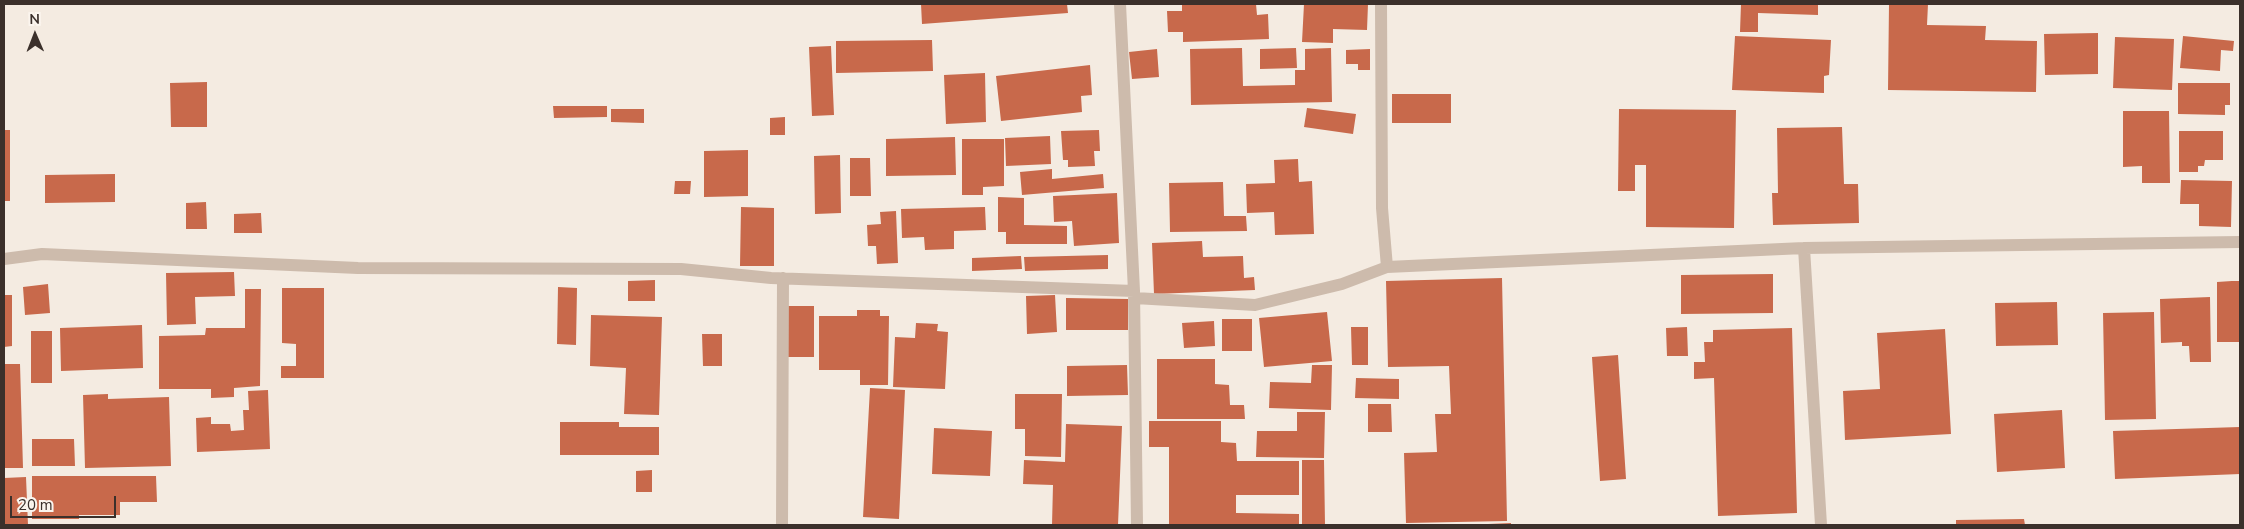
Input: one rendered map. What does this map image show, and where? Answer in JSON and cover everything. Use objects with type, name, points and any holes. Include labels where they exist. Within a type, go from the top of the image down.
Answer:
[{"type":"street","points":[[1120,4],[1135,294],[1137,525]]},
{"type":"street","points":[[1381,4],[1382,208],[1387,268]]},
{"type":"street","points":[[4,259],[42,254],[358,268],[681,269],[783,278],[1135,294],[1255,305],[1342,284],[1387,268],[1804,248],[2240,242]]},
{"type":"street","points":[[1804,248],[1821,525]]},
{"type":"street","points":[[782,525],[783,278]]},
{"type":"building","points":[[921,4],[1067,4],[1068,13],[922,24]]},
{"type":"building","points":[[1182,4],[1256,4],[1257,15],[1268,14],[1269,39],[1183,42],[1183,32],[1168,32],[1167,11],[1182,11]]},
{"type":"building","points":[[1304,4],[1368,4],[1367,30],[1333,29],[1333,43],[1302,42]]},
{"type":"building","points":[[1741,4],[1818,4],[1818,15],[1758,13],[1758,32],[1740,32]]},
{"type":"building","points":[[1889,4],[1928,4],[1927,25],[1986,26],[1985,40],[2037,41],[2036,92],[1888,90]]},
{"type":"building","points":[[2098,33],[2098,74],[2045,75],[2044,34]]},
{"type":"building","points":[[1735,36],[1831,40],[1829,75],[1824,76],[1824,93],[1732,90]]},
{"type":"building","points":[[2183,36],[2234,41],[2233,51],[2221,50],[2220,71],[2180,68]]},
{"type":"building","points":[[2115,37],[2174,39],[2172,90],[2113,88]]},
{"type":"building","points":[[932,40],[933,71],[836,73],[836,41]]},
{"type":"building","points":[[831,46],[834,115],[812,116],[809,47]]},
{"type":"building","points":[[1242,48],[1243,86],[1295,85],[1295,70],[1305,70],[1305,49],[1331,48],[1332,102],[1191,105],[1190,49]]},
{"type":"building","points":[[1296,48],[1297,68],[1260,69],[1260,49]]},
{"type":"building","points":[[1157,49],[1159,77],[1132,79],[1129,52]]},
{"type":"building","points":[[1370,49],[1370,70],[1358,70],[1358,64],[1346,64],[1346,50]]},
{"type":"building","points":[[1090,65],[1092,95],[1081,96],[1082,112],[1001,121],[996,76]]},
{"type":"building","points":[[985,73],[986,122],[946,124],[944,75]]},
{"type":"building","points":[[207,82],[207,127],[171,127],[170,83]]},
{"type":"building","points":[[2178,83],[2230,83],[2230,105],[2225,105],[2225,115],[2178,114]]},
{"type":"building","points":[[1392,94],[1451,94],[1451,123],[1392,123]]},
{"type":"building","points":[[553,106],[607,106],[607,117],[554,118]]},
{"type":"building","points":[[1307,108],[1356,114],[1353,134],[1304,127]]},
{"type":"building","points":[[611,109],[644,109],[644,123],[611,122]]},
{"type":"building","points":[[1619,109],[1736,110],[1734,228],[1646,227],[1646,165],[1635,165],[1635,191],[1618,191]]},
{"type":"building","points":[[2123,111],[2169,111],[2170,183],[2142,183],[2142,166],[2123,167]]},
{"type":"building","points":[[785,117],[785,135],[770,135],[770,118]]},
{"type":"building","points":[[1842,127],[1844,184],[1858,184],[1859,223],[1773,225],[1772,193],[1778,193],[1777,128]]},
{"type":"building","points":[[4,130],[10,130],[10,201],[4,201]]},
{"type":"building","points":[[1099,130],[1100,151],[1094,151],[1095,166],[1068,167],[1068,160],[1063,160],[1061,131]]},
{"type":"building","points":[[2179,131],[2223,131],[2223,160],[2205,160],[2204,166],[2198,166],[2198,172],[2179,172]]},
{"type":"building","points":[[1050,136],[1051,164],[1006,166],[1005,138]]},
{"type":"building","points":[[955,137],[956,175],[886,176],[886,139]]},
{"type":"building","points":[[962,139],[1004,139],[1004,186],[983,187],[983,195],[962,195]]},
{"type":"building","points":[[748,150],[748,196],[704,197],[704,151]]},
{"type":"building","points":[[840,155],[841,213],[815,214],[814,156]]},
{"type":"building","points":[[850,158],[870,158],[871,196],[850,196]]},
{"type":"building","points":[[1298,159],[1299,182],[1312,181],[1314,234],[1275,235],[1274,212],[1247,213],[1246,184],[1275,183],[1274,160]]},
{"type":"building","points":[[1052,169],[1052,179],[1103,174],[1104,188],[1022,195],[1020,172]]},
{"type":"building","points":[[115,174],[115,202],[45,203],[45,175]]},
{"type":"building","points":[[2181,180],[2232,181],[2231,227],[2199,226],[2199,204],[2180,204]]},
{"type":"building","points":[[675,181],[691,181],[690,194],[674,194]]},
{"type":"building","points":[[1223,182],[1224,216],[1246,216],[1247,231],[1170,232],[1169,183]]},
{"type":"building","points":[[1117,193],[1119,243],[1074,246],[1072,221],[1054,222],[1053,196]]},
{"type":"building","points":[[998,197],[1024,198],[1024,225],[1067,226],[1067,244],[1006,244],[1006,232],[998,232]]},
{"type":"building","points":[[206,202],[207,229],[186,229],[186,203]]},
{"type":"building","points":[[741,207],[774,208],[774,266],[740,266]]},
{"type":"building","points":[[985,207],[986,230],[954,231],[954,249],[925,250],[924,237],[902,238],[901,209]]},
{"type":"building","points":[[896,211],[898,263],[877,264],[876,246],[868,246],[867,225],[881,224],[880,212]]},
{"type":"building","points":[[261,213],[262,233],[234,233],[234,214]]},
{"type":"building","points":[[1202,241],[1203,257],[1243,256],[1244,278],[1254,277],[1255,290],[1154,294],[1152,243]]},
{"type":"building","points":[[1108,255],[1108,269],[1025,271],[1024,257]]},
{"type":"building","points":[[1021,256],[1022,269],[972,271],[972,258]]},
{"type":"building","points":[[234,272],[235,296],[195,297],[196,324],[167,325],[166,273]]},
{"type":"building","points":[[1773,274],[1773,313],[1681,314],[1681,275]]},
{"type":"building","points":[[1502,278],[1507,521],[1406,523],[1404,453],[1437,452],[1435,414],[1451,414],[1449,366],[1388,367],[1386,281]]},
{"type":"building","points":[[655,280],[655,301],[628,301],[628,281]]},
{"type":"building","points":[[2240,281],[2240,342],[2217,342],[2217,282]]},
{"type":"building","points":[[48,284],[50,313],[25,315],[23,287]]},
{"type":"building","points":[[558,287],[577,288],[576,345],[557,344]]},
{"type":"building","points":[[282,288],[324,288],[324,378],[281,378],[281,366],[296,366],[296,344],[282,343]]},
{"type":"building","points":[[245,289],[261,289],[260,386],[234,388],[234,397],[211,398],[211,389],[159,389],[159,336],[205,335],[206,328],[245,328]]},
{"type":"building","points":[[4,295],[12,295],[12,346],[4,347]]},
{"type":"building","points":[[1055,295],[1057,332],[1027,334],[1026,296]]},
{"type":"building","points":[[2210,297],[2211,362],[2190,362],[2189,346],[2182,346],[2182,342],[2161,343],[2160,299]]},
{"type":"building","points":[[1066,298],[1128,299],[1128,330],[1066,330]]},
{"type":"building","points":[[2057,302],[2058,345],[1996,346],[1995,303]]},
{"type":"building","points":[[788,306],[814,306],[814,357],[788,357]]},
{"type":"building","points":[[857,310],[880,310],[880,316],[889,316],[888,385],[860,385],[860,370],[819,370],[819,316],[857,316]]},
{"type":"building","points":[[1327,312],[1332,361],[1264,367],[1259,318]]},
{"type":"building","points":[[2154,312],[2156,419],[2105,420],[2103,313]]},
{"type":"building","points":[[591,315],[662,317],[659,415],[624,414],[626,368],[590,366]]},
{"type":"building","points":[[1222,319],[1252,319],[1252,351],[1222,351]]},
{"type":"building","points":[[1214,321],[1215,346],[1184,348],[1182,323]]},
{"type":"building","points":[[916,323],[938,324],[937,331],[948,332],[945,389],[893,387],[895,337],[915,338]]},
{"type":"building","points":[[142,325],[143,368],[61,371],[60,328]]},
{"type":"building","points":[[1351,327],[1368,327],[1368,365],[1352,365]]},
{"type":"building","points":[[1687,327],[1688,356],[1667,356],[1666,328]]},
{"type":"building","points":[[1792,328],[1797,513],[1718,516],[1714,378],[1694,379],[1694,362],[1705,362],[1704,342],[1713,342],[1713,330]]},
{"type":"building","points":[[1945,329],[1951,434],[1845,440],[1843,391],[1880,389],[1877,333]]},
{"type":"building","points":[[31,331],[52,331],[52,383],[31,383]]},
{"type":"building","points":[[702,334],[722,334],[722,366],[703,366]]},
{"type":"building","points":[[1618,355],[1626,479],[1600,481],[1592,357]]},
{"type":"building","points":[[1157,359],[1215,359],[1215,384],[1229,385],[1230,405],[1244,405],[1245,419],[1157,419]]},
{"type":"building","points":[[4,364],[20,364],[23,468],[4,468]]},
{"type":"building","points":[[1127,365],[1128,395],[1067,396],[1067,366]]},
{"type":"building","points":[[1312,365],[1332,365],[1331,410],[1269,408],[1270,382],[1311,383]]},
{"type":"building","points":[[1356,378],[1399,379],[1399,399],[1355,398]]},
{"type":"building","points":[[870,388],[905,390],[899,519],[863,517]]},
{"type":"building","points":[[268,390],[270,449],[197,452],[196,418],[211,417],[211,424],[230,424],[231,431],[244,430],[243,410],[249,410],[248,391]]},
{"type":"building","points":[[108,394],[108,399],[169,397],[171,466],[85,468],[83,395]]},
{"type":"building","points":[[1015,394],[1062,394],[1061,457],[1025,456],[1025,429],[1015,429]]},
{"type":"building","points":[[1368,404],[1391,404],[1392,432],[1368,432]]},
{"type":"building","points":[[2062,410],[2065,468],[1997,472],[1994,414]]},
{"type":"building","points":[[1297,412],[1325,412],[1324,458],[1256,457],[1257,431],[1297,431]]},
{"type":"building","points":[[1149,421],[1221,421],[1221,442],[1236,443],[1237,461],[1299,461],[1299,495],[1236,495],[1236,513],[1299,514],[1299,525],[1169,525],[1169,447],[1149,447]]},
{"type":"building","points":[[560,422],[619,422],[619,427],[659,427],[659,455],[560,455]]},
{"type":"building","points":[[1066,424],[1122,426],[1118,525],[1052,525],[1053,485],[1023,484],[1024,460],[1065,462]]},
{"type":"building","points":[[2240,427],[2240,474],[2115,479],[2113,431]]},
{"type":"building","points":[[934,428],[992,431],[990,476],[932,474]]},
{"type":"building","points":[[32,439],[74,439],[75,466],[32,466]]},
{"type":"building","points":[[1302,460],[1324,460],[1325,525],[1302,525]]},
{"type":"building","points":[[652,470],[652,492],[636,492],[636,471]]},
{"type":"building","points":[[32,476],[156,476],[157,502],[120,502],[120,515],[79,515],[79,519],[32,519]]},
{"type":"building","points":[[26,477],[28,525],[4,525],[4,478]]},
{"type":"building","points":[[2024,519],[2025,525],[1956,525],[1956,520]]},
{"type":"building","points":[[1511,523],[1511,525],[1488,525],[1488,524]]}]
